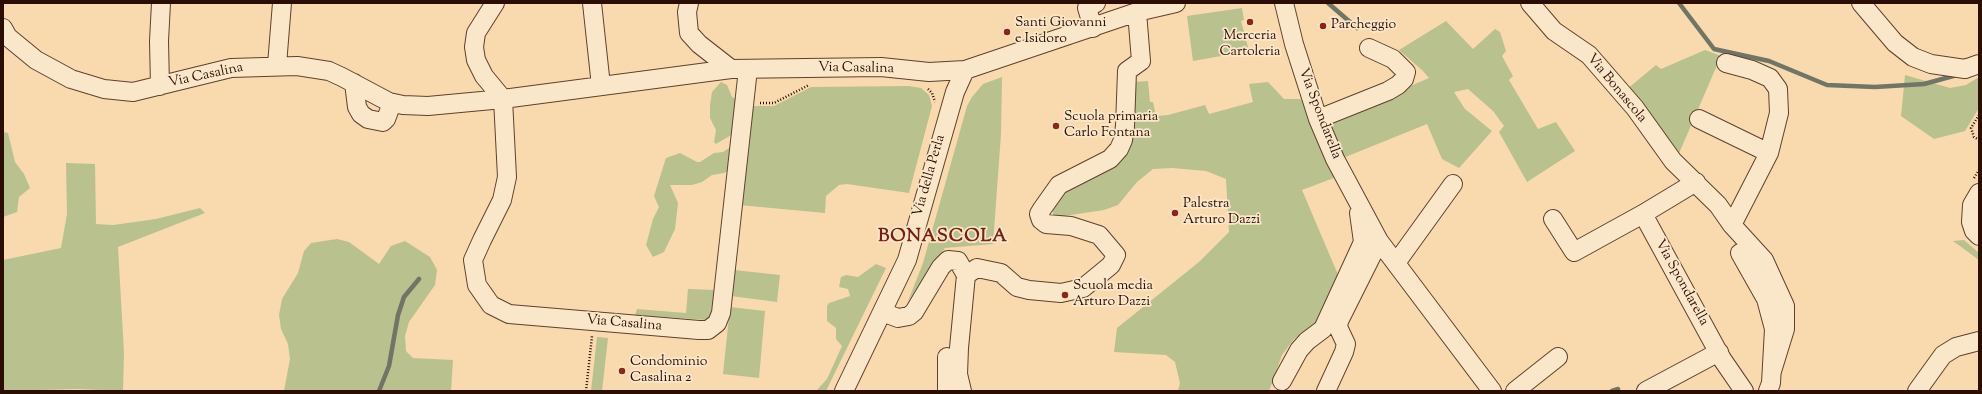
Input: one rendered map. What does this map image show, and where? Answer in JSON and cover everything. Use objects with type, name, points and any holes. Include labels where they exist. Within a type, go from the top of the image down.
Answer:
[{"type":"street","name":"Via Casalina","points":[[160,86],[161,3]]},
{"type":"street","points":[[277,65],[282,3]]},
{"type":"street","points":[[495,3],[476,33],[474,47],[476,60],[484,76],[503,99]]},
{"type":"street","points":[[592,3],[601,86]]},
{"type":"street","points":[[689,3],[687,12],[689,33],[698,44],[740,69]]},
{"type":"street","points":[[1093,28],[1087,8],[1096,3]]},
{"type":"street","points":[[965,70],[1093,28],[1136,12],[1176,3]]},
{"type":"street","name":"Via Spondarella","points":[[1284,3],[1294,44],[1318,119],[1335,159],[1379,241],[1492,391]]},
{"type":"street","name":"Via Bonascola","points":[[1530,3],[1554,31],[1590,55],[1635,108],[1673,161],[1718,205],[1732,225],[1764,260],[1785,306],[1785,329],[1772,371]]},
{"type":"street","points":[[1861,3],[1895,43],[1913,57],[1931,64],[1965,69],[1979,64]]},
{"type":"street","points":[[966,275],[977,268],[1001,273],[1017,287],[1029,290],[1061,293],[1083,288],[1111,266],[1116,255],[1110,245],[1099,235],[1088,230],[1071,226],[1046,224],[1041,220],[1039,214],[1059,185],[1110,159],[1119,149],[1123,140],[1125,126],[1127,71],[1141,61],[1136,12]]},
{"type":"street","name":"Via Casalina","points":[[3,28],[8,37],[36,60],[71,79],[104,89],[133,92],[231,68],[277,65],[298,66],[329,71],[354,83],[377,97],[392,103],[403,105],[428,106],[503,99],[740,69],[881,67],[929,72],[965,70]]},
{"type":"street","points":[[1318,119],[1388,91],[1404,79],[1406,72],[1393,59],[1369,48]]},
{"type":"street","points":[[1726,64],[1752,70],[1770,78],[1778,89],[1779,113],[1769,153],[1732,225]]},
{"type":"street","name":"Via Casalina","points":[[503,99],[507,177],[502,200],[473,260],[477,285],[491,305],[509,314],[593,322],[708,330],[718,323],[721,313],[740,69]]},
{"type":"street","name":"Via della Perla","points":[[844,391],[907,260],[955,92],[965,70]]},
{"type":"street","points":[[354,83],[357,107],[361,114],[368,119],[383,122],[392,103]]},
{"type":"street","points":[[1699,119],[1769,153]]},
{"type":"street","points":[[1553,219],[1574,252],[1643,214],[1696,182]]},
{"type":"street","points":[[1396,263],[1453,184]]},
{"type":"street","points":[[1979,193],[1972,206],[1971,222],[1974,231],[1979,236]]},
{"type":"street","points":[[1282,382],[1299,350],[1307,341],[1324,329],[1363,242],[1359,214],[1362,208]]},
{"type":"street","name":"Via Spondarella","points":[[1643,214],[1719,352],[1744,391]]},
{"type":"street","points":[[1331,388],[1346,344],[1338,327],[1339,321],[1379,241]]},
{"type":"street","points":[[1740,253],[1766,299],[1774,329],[1771,383],[1768,391]]},
{"type":"street","points":[[882,312],[898,318],[909,316],[914,312],[940,267],[948,260],[958,261],[966,275],[958,374],[962,391]]},
{"type":"street","points":[[947,391],[950,316],[955,307],[964,303]]},
{"type":"street","points":[[1917,391],[1943,355],[1956,347],[1979,341]]},
{"type":"street","points":[[1646,391],[1719,352]]},
{"type":"street","points":[[1515,391],[1558,357]]},
{"type":"path","points":[[756,103],[774,104],[810,84]]},
{"type":"path","points":[[923,86],[932,93],[936,106]]},
{"type":"path","points":[[1979,115],[1971,128],[1974,137],[1979,140]]},
{"type":"path","points":[[586,391],[593,322]]},
{"type":"green space","points":[[1242,8],[1244,20],[1241,21],[1249,51],[1193,61],[1187,16]]},
{"type":"green space","points":[[1446,21],[1473,49],[1495,29],[1500,32],[1506,51],[1502,56],[1513,76],[1509,80],[1538,129],[1556,122],[1575,151],[1527,182],[1499,132],[1504,126],[1493,111],[1468,89],[1454,92],[1465,109],[1492,131],[1459,168],[1442,159],[1427,124],[1343,158],[1327,122],[1429,78],[1399,50]]},
{"type":"green space","points":[[1705,50],[1721,56],[1677,158],[1626,90],[1656,65],[1661,69]]},
{"type":"green space","points":[[1905,75],[1950,88],[1966,85],[1979,77],[1979,108],[1965,131],[1934,139],[1901,116]]},
{"type":"green space","points":[[1002,77],[1001,134],[993,244],[945,248],[908,301],[923,263],[967,106],[972,97],[983,84]]},
{"type":"green space","points":[[1148,81],[1150,102],[1153,102],[1156,116],[1168,115],[1205,105],[1209,114],[1253,102],[1249,84],[1268,82],[1284,99],[1300,99],[1310,107],[1339,176],[1302,190],[1339,277],[1317,322],[1294,339],[1282,355],[1269,391],[1178,391],[1180,383],[1175,362],[1166,355],[1114,352],[1117,328],[1199,262],[1229,232],[1226,179],[1206,171],[1172,168],[1153,169],[1137,182],[1118,205],[1104,210],[1064,216],[1053,216],[1053,208],[1061,194],[1128,150],[1133,135],[1134,82]]},
{"type":"green space","points":[[721,82],[727,85],[732,97],[751,106],[774,106],[811,87],[909,86],[921,88],[929,95],[932,106],[909,193],[847,184],[839,185],[826,196],[825,213],[739,205],[735,167],[724,173],[712,175],[702,182],[692,185],[670,185],[678,203],[675,229],[664,252],[653,257],[646,245],[653,219],[659,207],[654,196],[666,158],[680,153],[697,162],[700,162],[714,153],[723,152],[735,144],[733,134],[716,144],[714,142],[716,130],[710,118],[710,105],[712,92]]},
{"type":"green space","points":[[3,132],[8,133],[15,162],[24,174],[30,188],[19,197],[17,212],[3,217]]},
{"type":"green space","points":[[66,163],[95,164],[96,224],[113,225],[156,219],[200,208],[205,213],[118,247],[124,353],[123,391],[77,389],[3,391],[3,260],[61,248],[67,214]]},
{"type":"green space","points":[[337,239],[349,242],[379,264],[391,246],[405,241],[430,257],[437,270],[435,285],[409,322],[405,336],[406,351],[413,358],[453,360],[451,391],[284,391],[290,359],[288,344],[281,329],[279,315],[282,299],[298,273],[304,251],[311,243]]},
{"type":"green space","points":[[1964,240],[1979,253],[1979,260],[1953,241]]},
{"type":"green space","points":[[876,264],[886,268],[826,391],[817,390],[827,379],[842,346],[836,339],[836,328],[827,321],[827,306],[829,303],[850,296],[848,289],[839,287],[841,277],[846,275],[858,277]]},
{"type":"green space","points":[[734,270],[780,275],[777,302],[731,296]]},
{"type":"green space","points":[[688,289],[717,290],[711,316],[707,320],[635,315],[637,309],[686,313]]},
{"type":"green space","points":[[730,307],[765,311],[759,378],[723,374]]},
{"type":"green space","points":[[597,337],[608,338],[602,391],[591,391]]},
{"type":"waterway","points":[[1328,3],[1357,28]]},
{"type":"waterway","points":[[1679,3],[1714,49],[1769,61],[1827,85],[1875,87],[1924,84],[1957,75]]},
{"type":"waterway","points":[[379,391],[389,366],[398,315],[404,297],[419,279]]},
{"type":"waterway","points":[[1612,391],[1618,389]]},
{"type":"place","name":"Merceria Cartoleria","points":[[1250,22]]},
{"type":"place","name":"Parcheggio","points":[[1323,26]]},
{"type":"place","name":"Santi Giovanni e Isidoro","points":[[1007,32]]},
{"type":"place","name":"Scuola primaria Carlo Fontana","points":[[1056,126]]},
{"type":"place","name":"Palestra Arturo Dazzi","points":[[1175,213]]},
{"type":"place","name":"Scuola media Arturo Dazzi","points":[[1065,295]]},
{"type":"place","name":"Condominio Casalina 2","points":[[622,371]]},
{"type":"district","name":"BONASCOLA","points":[[943,238]]}]
